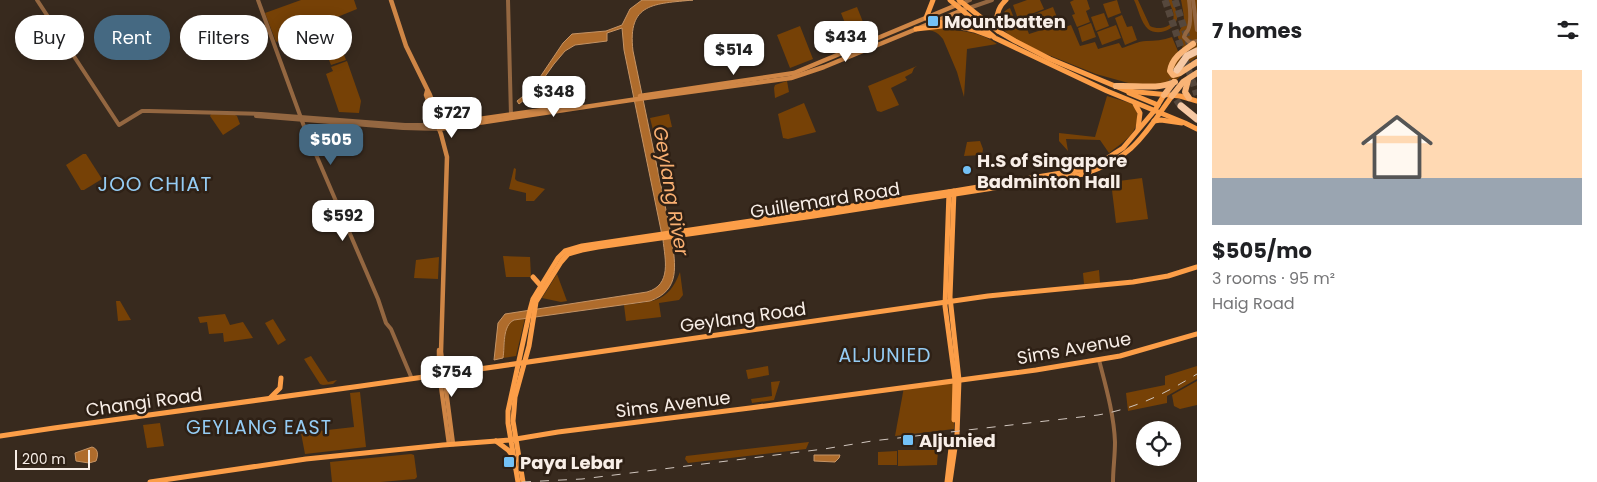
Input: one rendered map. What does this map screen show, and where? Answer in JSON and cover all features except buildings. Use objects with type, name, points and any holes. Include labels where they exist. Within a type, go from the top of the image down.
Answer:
[{"type":"highway","points":[[1195,42],[1174,61],[1170,71],[1173,75],[1177,74],[1197,63]]},
{"type":"highway","points":[[1176,70],[1187,56],[1197,51]]},
{"type":"highway","points":[[1168,96],[1175,82],[1186,70],[1197,63]]},
{"type":"highway","points":[[1168,96],[1197,73]]},
{"type":"highway","points":[[1189,78],[1185,92],[1189,98]]},
{"type":"highway","points":[[1116,86],[1152,87],[1164,86],[1175,82]]},
{"type":"highway","points":[[1180,106],[1197,121]]},
{"type":"main road","points":[[391,0],[406,46],[430,95],[447,146],[441,276],[440,360],[451,444]]},
{"type":"main road","points":[[926,18],[933,0]]},
{"type":"main road","points":[[950,0],[969,8],[998,31],[1015,41],[1050,59],[1127,91],[1197,129]]},
{"type":"main road","points":[[998,31],[997,13],[1002,3],[1006,0]]},
{"type":"main road","points":[[644,97],[794,73],[960,3]]},
{"type":"main road","points":[[960,3],[963,10],[995,38]]},
{"type":"main road","points":[[440,127],[632,98],[791,78],[824,67],[969,8]]},
{"type":"main road","points":[[934,21],[974,30],[995,38],[1133,102],[1158,109]]},
{"type":"main road","points":[[916,29],[953,26]]},
{"type":"main road","points":[[1127,91],[1189,98],[1197,101]]},
{"type":"main road","name":"Guillemard Road","points":[[952,193],[1085,169],[1101,162],[1123,148],[1168,96]]},
{"type":"main road","points":[[1133,102],[1140,113],[1138,129]]},
{"type":"main road","name":"Guillemard Road","points":[[532,308],[568,254],[674,233],[1084,174],[1103,168],[1138,143],[1153,122],[1158,109]]},
{"type":"main road","points":[[1153,122],[1184,122]]},
{"type":"main road","points":[[948,482],[958,409],[957,380],[948,302],[952,193]]},
{"type":"main road","name":"Guillemard Road","points":[[513,439],[514,401],[525,362],[533,299],[558,258],[565,251],[582,246],[661,236]]},
{"type":"main road","name":"Geylang Road","points":[[292,396],[1014,293],[1133,282],[1197,267]]},
{"type":"main road","points":[[533,277],[541,286]]},
{"type":"main road","name":"Guillemard Road","points":[[513,439],[508,423],[509,402],[531,319]]},
{"type":"main road","name":"Sims Avenue","points":[[150,482],[306,459],[513,439],[1100,360],[1130,354],[1197,334]]},
{"type":"main road","points":[[440,360],[446,367],[459,372]]},
{"type":"main road","points":[[427,377],[440,360]]},
{"type":"main road","points":[[270,399],[280,388],[281,378]]},
{"type":"main road","points":[[958,409],[963,384],[972,378]]},
{"type":"main road","points":[[948,482],[957,380]]},
{"type":"main road","points":[[943,382],[952,386],[955,390]]},
{"type":"main road","name":"Changi Road","points":[[0,436],[292,396]]},
{"type":"main road","points":[[518,450],[526,439],[532,436]]},
{"type":"main road","points":[[513,439],[518,450],[523,482]]},
{"type":"main road","points":[[513,439],[513,456],[518,482]]},
{"type":"main road","points":[[495,441],[513,456]]},
{"type":"street","points":[[37,0],[120,125],[144,111],[249,114],[440,127]]},
{"type":"street","points":[[258,0],[302,118],[412,379]]},
{"type":"street","points":[[508,0],[511,116]]},
{"type":"street","points":[[960,3],[970,0]]},
{"type":"street","points":[[969,8],[992,0]]},
{"type":"street","points":[[1189,0],[1188,29],[1184,37],[1187,42],[1195,42]]},
{"type":"street","points":[[1188,29],[1197,30],[1193,0]]},
{"type":"street","points":[[1100,360],[1112,417],[1115,442],[1113,482]]},
{"type":"shaded area","points":[[301,0],[354,0],[357,9],[342,15],[278,15],[278,41],[276,42],[268,21],[268,15],[265,13]]},
{"type":"shaded area","name":"Geylang River","points":[[642,0],[693,0],[656,5],[646,9],[639,14],[634,23],[632,35],[633,51],[672,239],[674,276],[667,290],[650,301],[514,320],[506,331],[503,358],[494,360],[498,323],[505,314],[647,292],[655,289],[664,277],[663,240],[624,50],[622,28],[607,33],[607,41],[575,45],[565,51],[534,92],[519,104],[517,101],[532,89],[563,43],[572,34],[606,31],[622,25],[630,9]]},
{"type":"shaded area","points":[[1027,0],[1040,0],[1044,9],[1018,19],[1013,5]]},
{"type":"shaded area","points":[[1074,0],[1087,0],[1090,9],[1086,11],[1090,22],[1077,27],[1072,15],[1075,14],[1070,2]]},
{"type":"shaded area","points":[[1117,0],[1121,13],[1108,18],[1103,4]]},
{"type":"shaded area","points":[[1134,0],[1138,0],[1150,26],[1163,28],[1170,24],[1174,17],[1168,0],[1172,0],[1177,14],[1175,23],[1165,31],[1156,32],[1148,29]]},
{"type":"shaded area","points":[[1181,0],[1197,0],[1197,57],[1188,63],[1182,55],[1183,45],[1178,38],[1184,20]]},
{"type":"shaded area","points":[[857,7],[865,27],[849,33],[841,13]]},
{"type":"shaded area","points":[[1053,7],[1058,20],[1032,29],[1027,17]]},
{"type":"shaded area","points":[[1010,8],[1016,23],[1024,21],[1029,34],[1060,24],[1062,28],[1071,25],[1080,46],[1095,42],[1098,49],[1119,43],[1122,48],[1140,42],[1172,37],[1186,70],[1175,82],[1145,87],[1096,74],[1016,42],[1002,26],[1003,14]]},
{"type":"shaded area","points":[[1104,13],[1109,26],[1096,31],[1091,17]]},
{"type":"shaded area","points":[[1122,15],[1127,27],[1132,26],[1137,40],[1125,45],[1115,18]]},
{"type":"shaded area","points":[[1091,23],[1096,37],[1082,42],[1078,28]]},
{"type":"shaded area","points":[[1116,25],[1121,38],[1102,45],[1097,32]]},
{"type":"shaded area","points":[[800,26],[813,59],[790,68],[777,35]]},
{"type":"shaded area","points":[[938,28],[984,36],[997,44],[967,49],[964,97],[957,72],[943,39],[929,30],[923,31]]},
{"type":"shaded area","points":[[329,60],[346,60],[331,65]]},
{"type":"shaded area","points":[[347,61],[361,101],[359,113],[339,112],[326,74],[333,71],[331,67]]},
{"type":"shaded area","points":[[917,66],[912,73],[905,77],[907,80],[891,88],[899,105],[881,112],[877,111],[868,86]]},
{"type":"shaded area","points":[[787,81],[789,92],[775,98],[775,85]]},
{"type":"shaded area","points":[[1107,96],[1130,103],[1136,108],[1137,123],[1135,129],[1127,139],[1109,153],[1100,140],[1066,139],[1068,151],[1059,141],[1059,133],[1095,137]]},
{"type":"shaded area","points":[[804,103],[816,132],[788,139],[783,138],[778,114]]},
{"type":"shaded area","points":[[211,114],[235,115],[240,124],[223,135],[210,116]]},
{"type":"shaded area","points":[[669,114],[672,127],[653,130],[650,118]]},
{"type":"shaded area","points":[[980,141],[983,149],[982,155],[964,156],[967,142]]},
{"type":"shaded area","points":[[86,154],[102,179],[81,190],[66,165]]},
{"type":"shaded area","points":[[514,168],[516,169],[515,179],[517,181],[545,189],[534,201],[526,201],[526,193],[509,189]]},
{"type":"shaded area","points":[[1142,178],[1148,219],[1116,223],[1111,182]]},
{"type":"shaded area","points":[[503,256],[530,257],[531,277],[506,277]]},
{"type":"shaded area","points":[[439,257],[438,279],[414,278],[416,260]]},
{"type":"shaded area","points":[[1099,270],[1100,283],[1084,284],[1083,273]]},
{"type":"shaded area","points":[[680,272],[683,295],[679,300],[659,303],[661,317],[626,321],[624,305],[659,299],[670,290]]},
{"type":"shaded area","points":[[557,274],[567,301],[561,302],[542,298]]},
{"type":"shaded area","points":[[116,301],[120,301],[131,320],[118,321]]},
{"type":"shaded area","points":[[225,314],[230,325],[243,322],[253,338],[224,342],[223,333],[209,334],[207,322],[200,323],[198,317]]},
{"type":"shaded area","points":[[525,318],[516,356],[503,358],[506,328],[517,319]]},
{"type":"shaded area","points":[[273,319],[286,340],[278,345],[265,323]]},
{"type":"shaded area","points":[[311,356],[328,382],[337,380],[333,384],[320,384],[304,359]]},
{"type":"shaded area","points":[[768,366],[769,375],[748,379],[746,370]]},
{"type":"shaded area","points":[[1197,366],[1197,379],[1167,396],[1167,403],[1128,411],[1126,393],[1165,385],[1165,376]]},
{"type":"shaded area","points":[[955,380],[954,429],[895,436],[904,387]]},
{"type":"shaded area","points":[[780,381],[774,400],[752,403],[751,399],[772,396],[771,382]]},
{"type":"shaded area","points":[[1197,381],[1197,405],[1180,409],[1174,406],[1172,395]]},
{"type":"shaded area","points":[[360,392],[366,447],[305,454],[301,433],[354,427],[350,393]]},
{"type":"shaded area","points":[[160,423],[164,446],[147,448],[143,425]]},
{"type":"shaded area","points":[[809,442],[806,449],[688,463],[685,459],[686,456]]},
{"type":"shaded area","points":[[92,447],[97,451],[96,461],[89,463],[76,461],[75,453]]},
{"type":"shaded area","points":[[898,450],[938,450],[937,465],[898,466]]},
{"type":"shaded area","points":[[897,451],[897,465],[878,465],[878,452]]},
{"type":"shaded area","points":[[414,455],[417,477],[415,479],[381,482],[332,482],[330,462]]},
{"type":"shaded area","points":[[814,455],[840,455],[835,462],[814,461]]},
{"type":"tunnel","points":[[1165,0],[1197,95]]},
{"type":"tunnel","points":[[1175,0],[1197,68]]},
{"type":"tunnel","points":[[1176,70],[1172,80],[1172,89],[1181,106]]},
{"type":"railway","points":[[522,482],[582,479],[824,449],[872,441],[1098,415],[1138,404],[1173,388],[1197,374]]},
{"type":"place","name":"Mountbatten","points":[[933,21]]},
{"type":"place","name":"H.S of Singapore Badminton Hall","points":[[967,170]]},
{"type":"place","name":"Aljunied","points":[[908,440]]},
{"type":"place","name":"Paya Lebar","points":[[509,462]]},
{"type":"district","name":"JOO CHIAT","points":[[155,184]]},
{"type":"district","name":"ALJUNIED","points":[[885,355]]},
{"type":"district","name":"GEYLANG EAST","points":[[259,427]]}]
